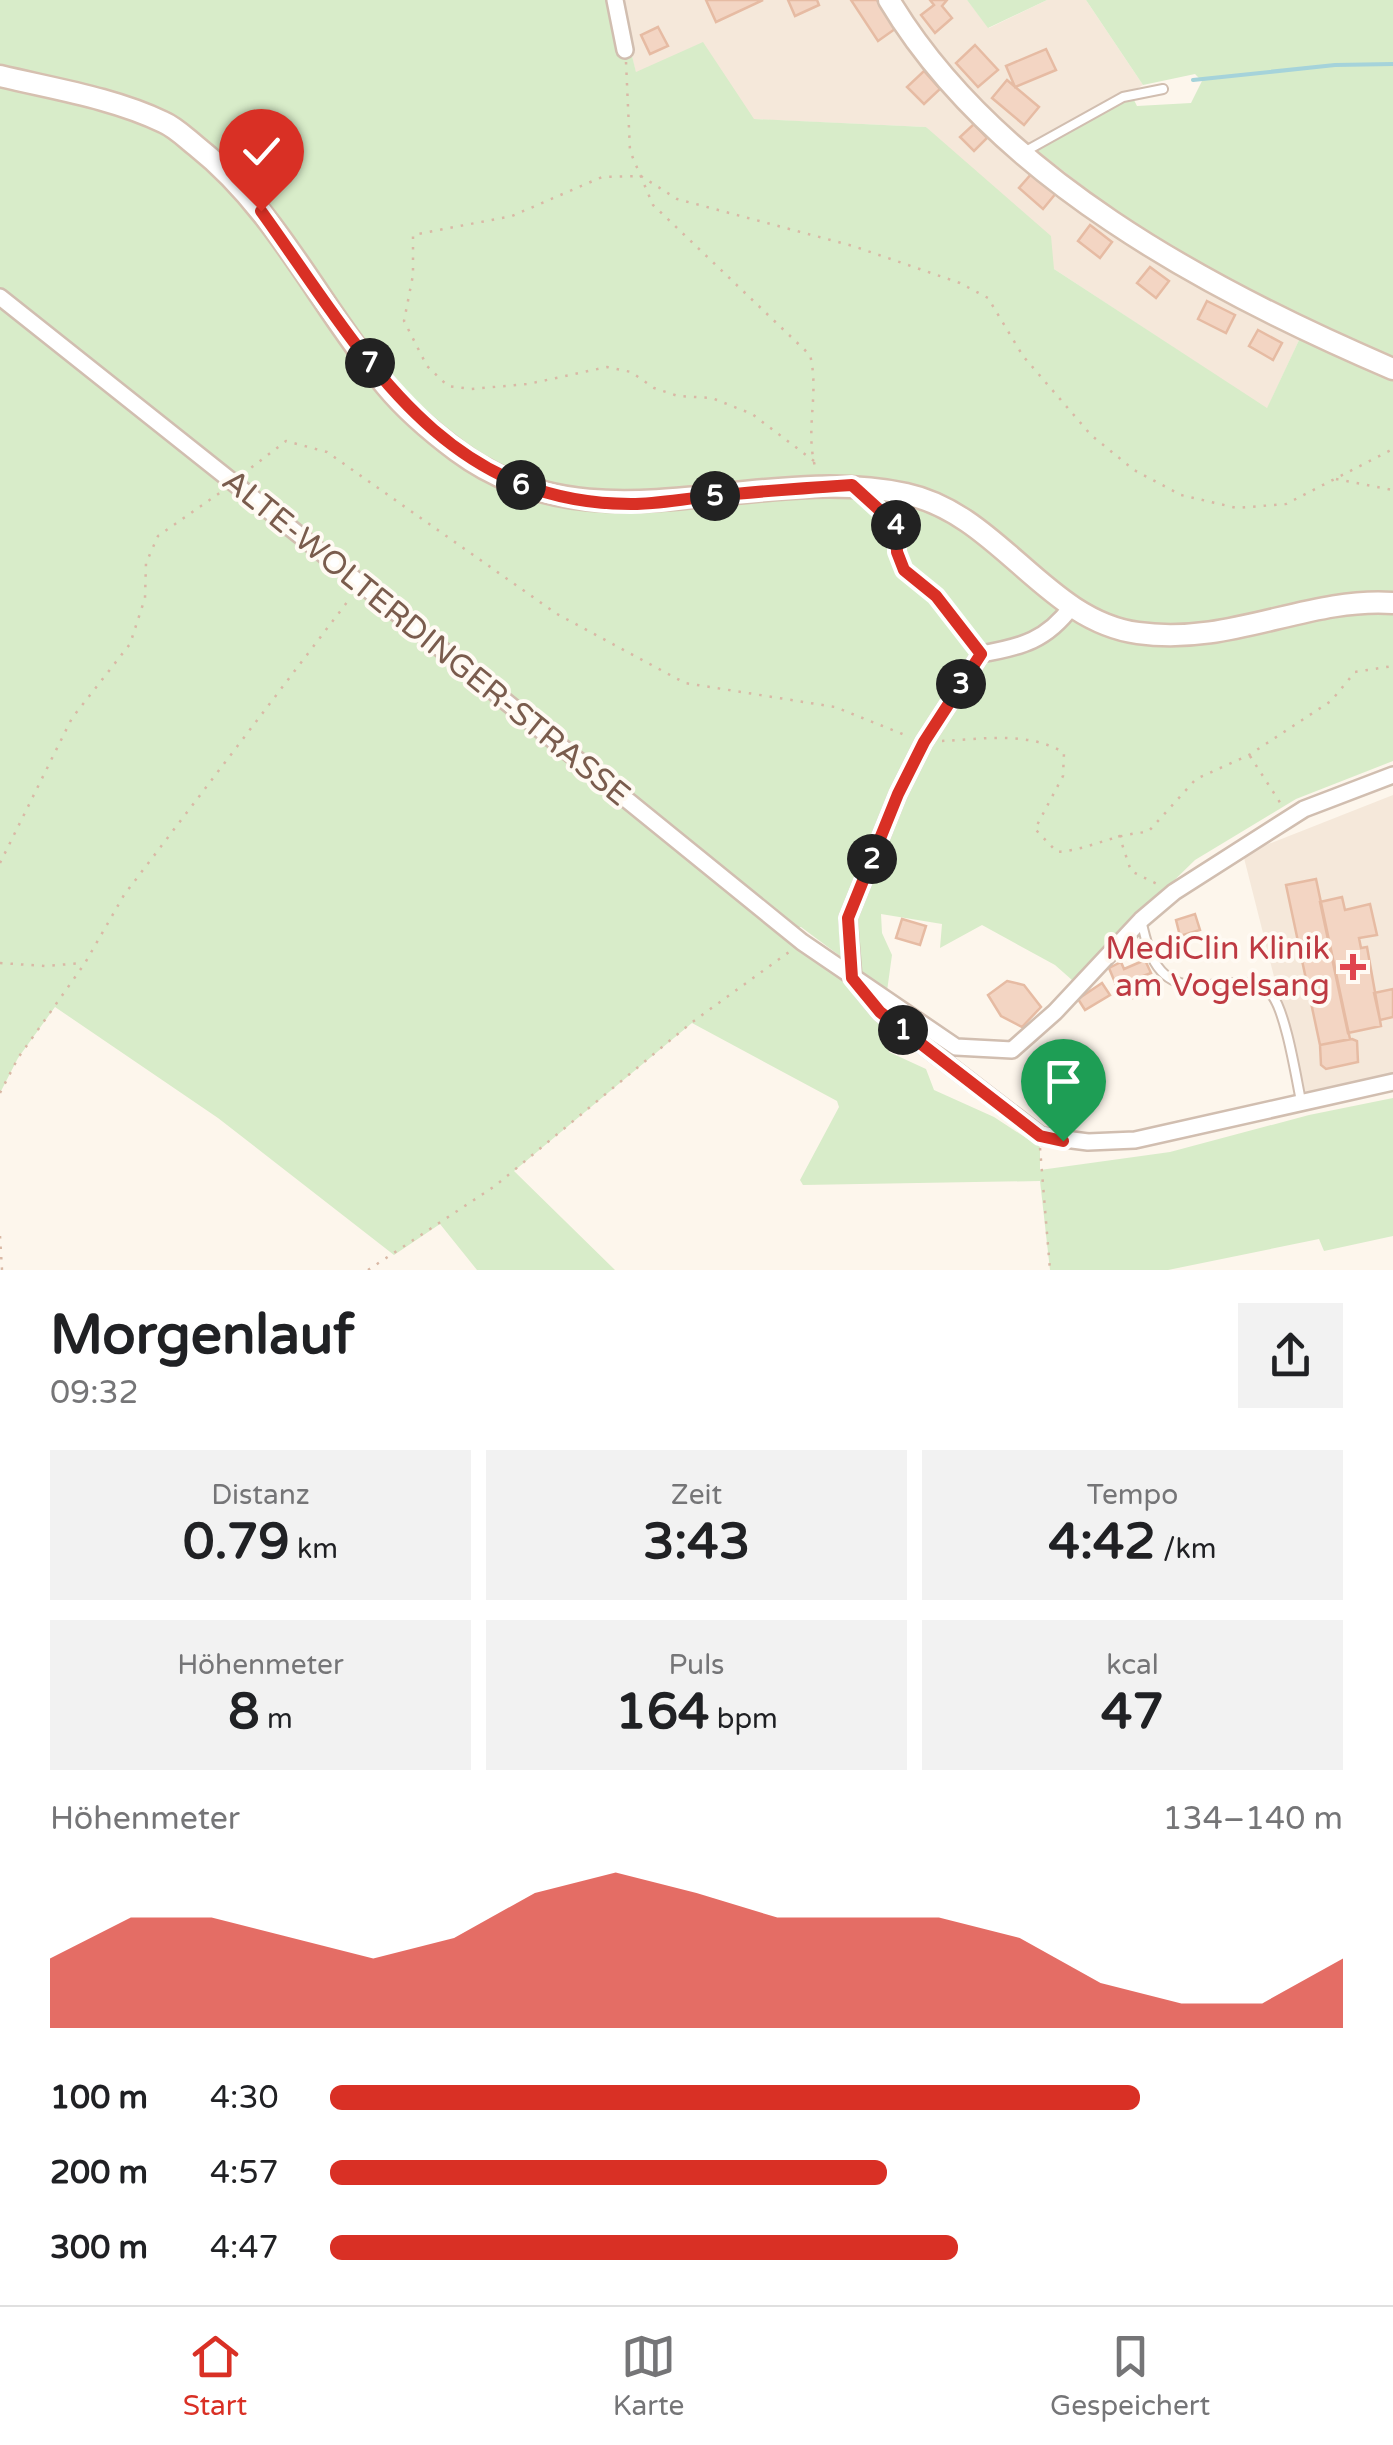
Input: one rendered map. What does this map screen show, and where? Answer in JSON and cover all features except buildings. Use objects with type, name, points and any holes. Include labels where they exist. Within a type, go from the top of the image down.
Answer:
[{"type":"main road","points":[[889,0],[947,81],[1024,152],[1136,240],[1238,298],[1393,369]]},
{"type":"main road","points":[[0,76],[122,106],[166,123],[207,154],[261,211],[387,388],[458,452],[518,484],[581,501],[633,504],[852,485],[910,494],[954,511],[1096,622],[1132,633],[1178,638],[1240,630],[1328,609],[1393,603]]},
{"type":"street","points":[[615,0],[626,50]]},
{"type":"street","name":"ALTE-WOLTERDINGER-STRASSE","points":[[0,297],[802,942],[956,1047],[1012,1050],[1174,892],[1289,817],[1393,775]]},
{"type":"street","points":[[852,978],[848,918],[898,794],[924,742],[981,654],[1012,649],[1054,630],[1072,606]]},
{"type":"street","name":"ALTE-WOLTERDINGER-STRASSE","points":[[852,978],[880,1012],[1040,1136],[1088,1142],[1135,1140],[1393,1082]]},
{"type":"lane","points":[[1024,152],[1124,97],[1163,90]]},
{"type":"lane","points":[[1141,920],[1152,958],[1177,981],[1198,989],[1238,983],[1256,985],[1272,996],[1288,1040],[1302,1102]]},
{"type":"path","points":[[626,50],[630,150],[653,205],[810,355],[817,382],[810,416],[814,461],[822,487]]},
{"type":"path","points":[[814,461],[752,414],[712,398],[678,396],[654,388],[631,372],[607,366],[528,384],[448,386],[427,366],[404,320],[413,276],[413,236],[512,216],[602,176],[641,176],[676,199],[852,246],[960,283],[988,298],[1023,356],[1091,436],[1134,470],[1180,496],[1237,508],[1286,504],[1393,449]]},
{"type":"path","points":[[0,862],[72,718],[130,644],[145,598],[146,563],[158,536],[286,441],[327,452],[556,614],[684,683],[835,707],[924,742],[1018,739],[1051,744],[1064,753],[1062,776],[1035,829],[1057,852],[1118,833],[1148,832],[1196,779],[1250,755],[1331,701],[1355,672],[1393,666]]},
{"type":"path","points":[[1333,479],[1359,480],[1393,490]]},
{"type":"path","points":[[874,506],[897,526],[897,552],[904,570],[936,596],[981,654]]},
{"type":"path","points":[[0,1093],[18,1058],[85,963],[124,895],[361,584]]},
{"type":"path","points":[[1250,755],[1289,817]]},
{"type":"path","points":[[1118,833],[1131,872],[1174,892]]},
{"type":"path","points":[[368,1270],[496,1186],[692,1023],[802,942]]},
{"type":"path","points":[[0,964],[85,963]]},
{"type":"path","points":[[1040,1147],[1050,1270]]},
{"type":"path","points":[[0,1236],[2,1270]]},
{"type":"shaded area","points":[[618,0],[967,0],[989,28],[1047,0],[1086,0],[1143,85],[1035,149],[1026,161],[1301,336],[1267,409],[1054,269],[926,127],[753,119],[636,73]]},
{"type":"shaded area","points":[[1393,795],[1393,1076],[1304,1095],[1243,854]]},
{"type":"green space","points":[[0,0],[618,0],[636,72],[703,42],[754,119],[926,127],[1051,236],[1054,269],[1267,408],[1308,321],[1250,295],[1137,228],[1035,149],[1131,94],[1137,106],[1191,103],[1202,81],[1195,74],[1143,85],[1086,0],[1393,0],[1393,761],[1296,799],[1195,860],[1072,980],[1055,965],[982,925],[940,948],[942,924],[881,914],[882,933],[892,955],[887,991],[801,927],[787,929],[836,967],[865,996],[884,1031],[889,1052],[926,1069],[934,1090],[994,1117],[1040,1147],[1040,1170],[1170,1152],[1309,1115],[1393,1098],[1393,1236],[1324,1251],[1319,1239],[1168,1270],[1050,1270],[1040,1181],[803,1185],[800,1180],[839,1107],[837,1101],[692,1023],[514,1171],[615,1270],[477,1270],[440,1224],[394,1255],[218,1118],[55,1007],[18,1058],[0,1093]]},
{"type":"green space","points":[[967,0],[1047,0],[988,28]]},
{"type":"waterway","points":[[1193,80],[1335,65],[1393,64]]},
{"type":"place","name":"MediClin Klinik am Vogelsang","points":[[1353,967]]},
{"type":"route","points":[[261,211],[387,388],[458,452],[518,484],[581,501],[633,504],[852,485],[897,526],[897,552],[904,570],[936,596],[981,654],[924,742],[898,794],[848,918],[852,978],[880,1012],[1040,1136],[1063,1141]]}]
